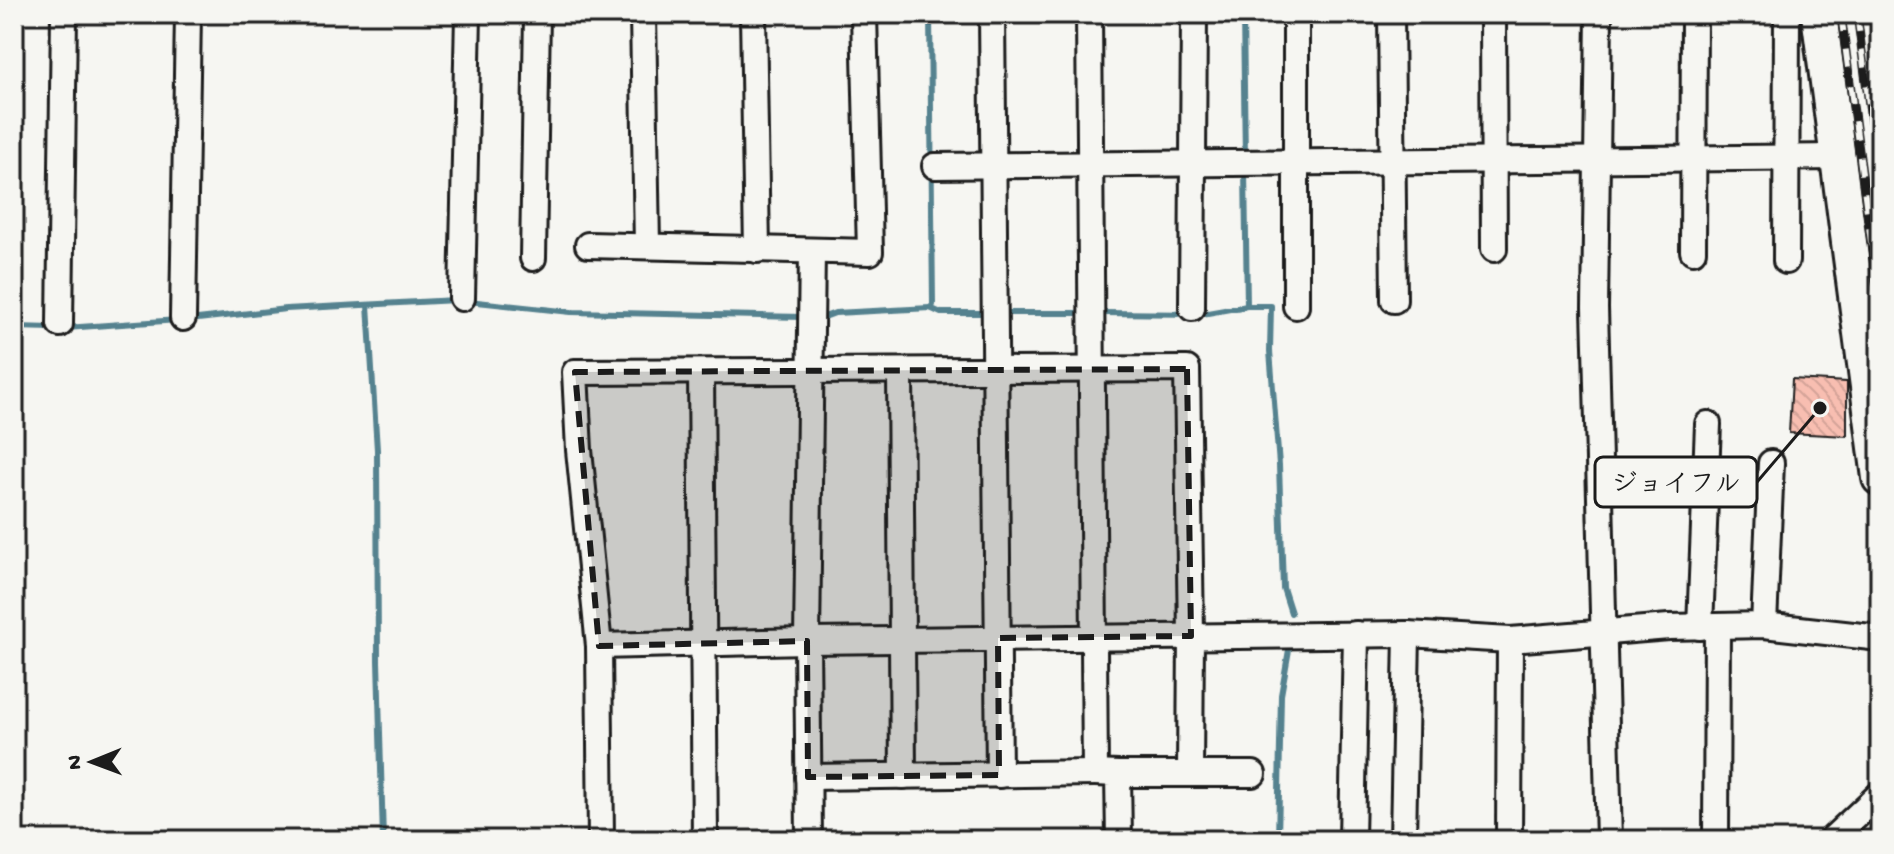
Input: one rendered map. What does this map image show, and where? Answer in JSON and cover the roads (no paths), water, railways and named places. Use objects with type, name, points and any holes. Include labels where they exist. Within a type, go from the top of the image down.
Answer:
[{"type":"main road","points":[[1819,14],[1880,478]]},
{"type":"street","points":[[60,324],[64,14]]},
{"type":"street","points":[[183,318],[188,14]]},
{"type":"street","points":[[462,298],[468,14]]},
{"type":"street","points":[[533,258],[537,14]]},
{"type":"street","points":[[643,14],[647,246]]},
{"type":"street","points":[[753,14],[757,250]]},
{"type":"street","points":[[588,245],[870,252],[864,14]]},
{"type":"street","points":[[992,14],[999,775]]},
{"type":"street","points":[[1089,14],[1095,637],[1107,774],[1119,840]]},
{"type":"street","points":[[1192,308],[1194,14]]},
{"type":"street","points":[[1296,14],[1296,306]]},
{"type":"street","points":[[1391,14],[1394,300]]},
{"type":"street","points":[[1493,14],[1494,249]]},
{"type":"street","points":[[1599,14],[1595,308],[1609,840]]},
{"type":"street","points":[[1693,251],[1694,14]]},
{"type":"street","points":[[1786,261],[1787,14]]},
{"type":"street","points":[[935,166],[1838,157]]},
{"type":"street","points":[[809,840],[807,641],[812,251]]},
{"type":"street","points":[[601,840],[599,646],[579,450],[575,372],[1187,369],[1190,774]]},
{"type":"street","points":[[900,372],[903,776]]},
{"type":"street","points":[[701,373],[705,840]]},
{"type":"street","points":[[1708,424],[1708,626],[1716,840]]},
{"type":"street","points":[[1764,625],[1771,463]]},
{"type":"street","points":[[599,646],[1356,634],[1510,640],[1604,632],[1764,625],[1880,638]]},
{"type":"street","points":[[1352,840],[1356,634]]},
{"type":"street","points":[[1403,840],[1407,634]]},
{"type":"street","points":[[1509,840],[1510,640]]},
{"type":"street","points":[[808,777],[1253,774]]},
{"type":"street","points":[[1831,840],[1880,794]]},
{"type":"waterway","points":[[930,14],[933,305],[930,308]]},
{"type":"waterway","points":[[1243,14],[1245,159]]},
{"type":"waterway","points":[[1245,170],[1247,306],[1271,306],[1270,351],[1279,465],[1283,588],[1291,613]]},
{"type":"waterway","points":[[189,320],[286,309],[456,300]]},
{"type":"waterway","points":[[468,301],[571,312],[804,317]]},
{"type":"waterway","points":[[368,305],[377,450],[383,840]]},
{"type":"waterway","points":[[1101,313],[1202,314],[1247,306]]},
{"type":"waterway","points":[[819,319],[835,313],[930,308],[941,313],[989,313]]},
{"type":"waterway","points":[[1001,313],[1083,313]]},
{"type":"waterway","points":[[66,328],[178,320]]},
{"type":"waterway","points":[[14,327],[54,328]]},
{"type":"waterway","points":[[1278,840],[1281,695],[1290,644]]},
{"type":"railway","points":[[1841,14],[1880,310]]},
{"type":"railway","points":[[1857,14],[1880,188]]},
{"type":"place","name":"ジョイフル","points":[[1820,408]]}]
